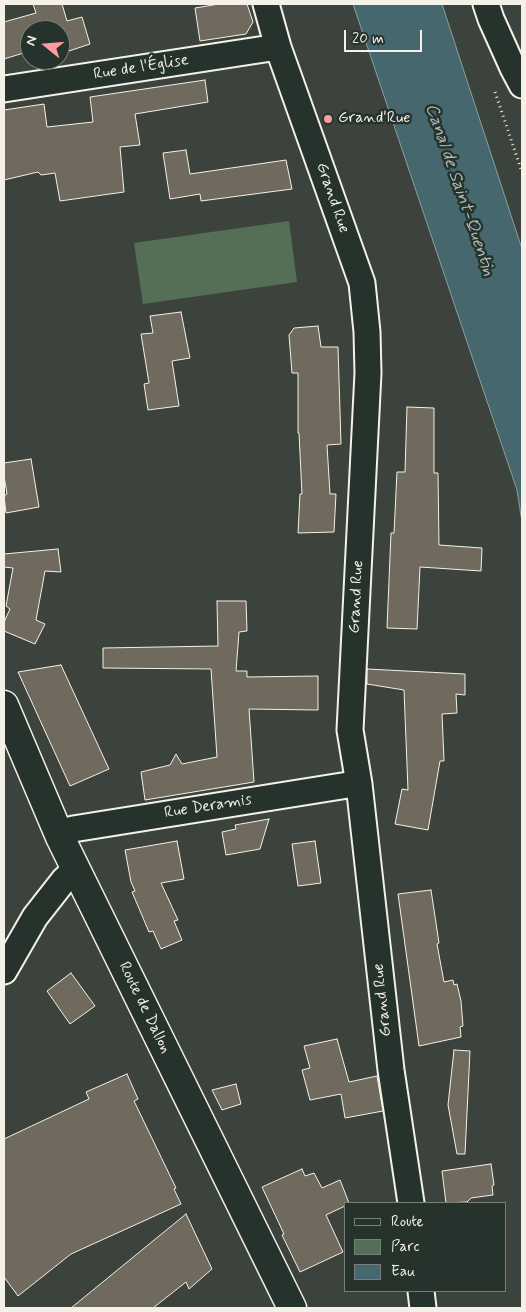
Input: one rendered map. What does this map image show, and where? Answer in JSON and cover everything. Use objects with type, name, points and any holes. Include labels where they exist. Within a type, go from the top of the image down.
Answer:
[{"type":"street","name":"Grand Rue","points":[[266,4],[278,47],[362,283],[368,332],[368,373],[350,730],[359,784],[391,1070],[411,1202]]},
{"type":"street","points":[[486,4],[512,68],[522,84]]},
{"type":"street","name":"Rue de l'Église","points":[[4,89],[278,47]]},
{"type":"street","name":"Route de Dallon","points":[[4,705],[60,837],[292,1308]]},
{"type":"street","name":"Rue Deramis","points":[[60,837],[73,829],[359,784]]},
{"type":"street","points":[[4,971],[36,916],[64,880],[76,869]]},
{"type":"street","points":[[421,1292],[423,1308]]},
{"type":"green space","points":[[289,221],[297,282],[143,304],[134,243]]},
{"type":"water","name":"Canal de Saint-Quentin","points":[[353,4],[442,4],[522,249],[522,522],[517,490]]},
{"type":"building","points":[[33,4],[62,4],[67,20],[20,20],[20,54],[4,59],[4,22],[36,13]]},
{"type":"building","points":[[219,4],[247,4],[253,22],[246,34],[200,41],[195,8]]},
{"type":"building","points":[[82,17],[90,44],[70,51],[70,20]]},
{"type":"building","points":[[205,80],[208,102],[135,114],[140,145],[120,147],[124,192],[60,201],[55,173],[41,175],[38,172],[4,180],[4,110],[44,104],[47,127],[93,122],[90,97]]},
{"type":"building","points":[[186,150],[190,174],[286,160],[292,189],[201,201],[200,194],[170,199],[163,153]]},
{"type":"building","points":[[181,312],[190,358],[172,361],[179,406],[148,410],[144,384],[149,383],[141,334],[153,333],[150,316]]},
{"type":"building","points":[[318,326],[321,347],[338,347],[341,444],[327,445],[330,494],[336,494],[334,532],[298,533],[300,494],[302,494],[298,433],[298,373],[292,373],[289,335],[294,328]]},
{"type":"building","points":[[407,407],[434,408],[434,473],[438,473],[439,545],[482,548],[481,571],[420,567],[417,629],[387,628],[391,533],[394,533],[397,472],[405,472]]},
{"type":"building","points":[[31,459],[39,507],[6,513],[4,496],[7,494],[4,463]]},
{"type":"building","points":[[58,549],[61,572],[45,571],[36,620],[45,624],[35,644],[4,631],[4,622],[10,609],[6,606],[13,568],[4,567],[4,554]]},
{"type":"building","points":[[217,601],[246,601],[247,631],[239,632],[236,671],[247,671],[247,677],[318,676],[318,710],[249,709],[254,782],[145,800],[141,772],[170,765],[176,754],[182,764],[217,757],[211,669],[103,668],[103,648],[218,646]]},
{"type":"building","points":[[61,665],[109,769],[70,786],[18,672]]},
{"type":"building","points":[[367,669],[465,674],[465,695],[456,694],[457,713],[442,714],[444,761],[440,761],[428,830],[395,824],[402,789],[408,790],[404,690],[367,684]]},
{"type":"building","points":[[269,819],[260,849],[226,855],[222,832],[236,829],[235,825]]},
{"type":"building","points":[[177,841],[184,879],[161,883],[178,920],[174,921],[182,940],[161,949],[153,931],[149,932],[132,892],[135,891],[131,882],[125,850]]},
{"type":"building","points":[[315,841],[321,883],[298,886],[292,844]]},
{"type":"building","points":[[431,890],[439,943],[437,944],[444,982],[453,980],[454,985],[457,984],[461,1001],[463,1026],[460,1027],[461,1037],[419,1046],[398,894]]},
{"type":"building","points":[[71,973],[95,1006],[70,1024],[47,991]]},
{"type":"building","points":[[337,1039],[349,1082],[377,1076],[383,1111],[345,1118],[341,1094],[310,1100],[302,1070],[310,1068],[304,1046]]},
{"type":"building","points":[[454,1050],[470,1051],[465,1154],[457,1154],[448,1105]]},
{"type":"building","points":[[127,1074],[138,1099],[134,1101],[176,1188],[174,1189],[181,1204],[71,1254],[18,1296],[4,1277],[4,1139],[89,1099],[86,1092]]},
{"type":"building","points":[[236,1084],[241,1104],[222,1110],[212,1090]]},
{"type":"building","points":[[491,1164],[494,1185],[492,1186],[493,1195],[471,1198],[467,1202],[446,1202],[442,1171]]},
{"type":"building","points":[[302,1169],[305,1176],[314,1173],[322,1188],[340,1180],[349,1202],[344,1202],[344,1206],[326,1215],[343,1252],[300,1272],[262,1187]]},
{"type":"building","points":[[186,1214],[212,1269],[189,1289],[186,1282],[153,1308],[71,1308]]},
{"type":"place","name":"Grand'Rue","points":[[328,119]]}]
